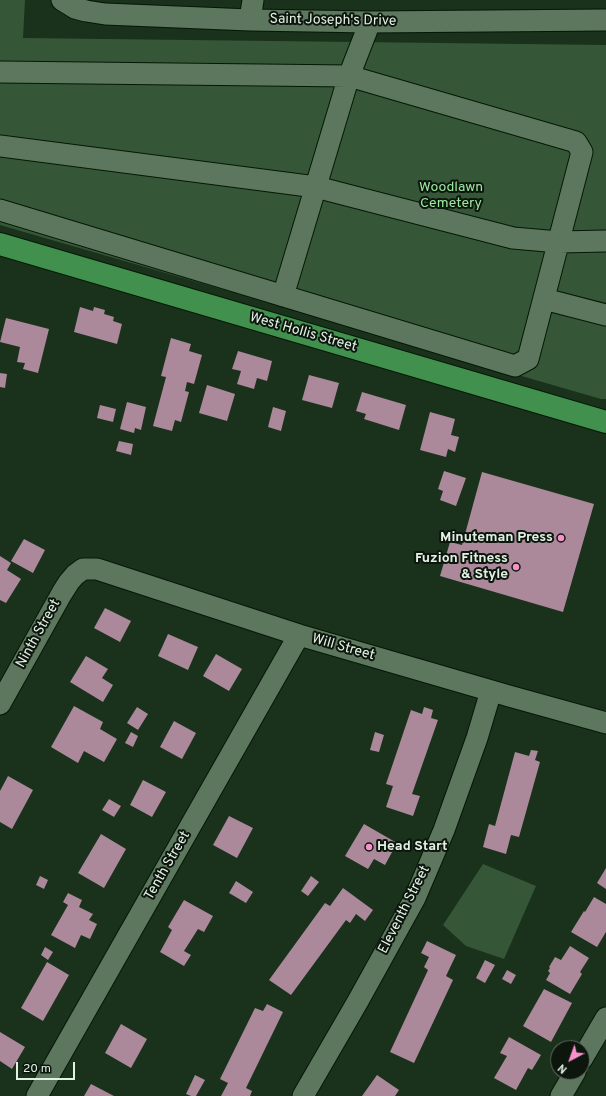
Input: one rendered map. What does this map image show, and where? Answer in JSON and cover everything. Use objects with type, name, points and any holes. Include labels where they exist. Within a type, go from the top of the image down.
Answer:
[{"type":"main road","name":"West Hollis Street","points":[[0,244],[606,422]]},
{"type":"street","name":"Saint Joseph's Drive","points":[[62,0],[75,8],[86,12],[105,14],[252,10],[370,22],[606,20]]},
{"type":"street","points":[[283,296],[349,76],[370,22]]},
{"type":"street","points":[[0,72],[349,76],[576,142],[582,152],[528,359],[515,366],[0,210]]},
{"type":"street","points":[[0,146],[316,186],[513,238],[559,242],[606,241]]},
{"type":"street","points":[[544,299],[606,314]]},
{"type":"street","name":"Will Street","points":[[83,569],[97,569],[299,635],[606,723]]},
{"type":"street","name":"Ninth Street","points":[[0,704],[62,593],[74,575],[83,569]]},
{"type":"street","name":"Tenth Street","points":[[38,1096],[299,635]]},
{"type":"street","name":"Eleventh Street","points":[[303,1096],[415,898],[444,830],[477,738],[491,691]]},
{"type":"street","points":[[590,1045],[606,1018]]},
{"type":"street","points":[[561,1096],[570,1080]]},
{"type":"green space","name":"Woodlawn Cemetery","points":[[0,0],[25,0],[23,38],[606,45],[606,399],[601,399],[0,225]]},
{"type":"green space","points":[[483,864],[536,886],[504,959],[466,946],[443,925]]},
{"type":"building","points":[[80,307],[93,311],[94,307],[105,310],[104,314],[114,317],[113,321],[122,324],[117,344],[74,332]]},
{"type":"building","points":[[6,318],[49,329],[38,373],[23,369],[25,363],[17,362],[20,347],[0,342]]},
{"type":"building","points":[[171,338],[191,344],[189,351],[202,355],[194,384],[187,382],[185,391],[189,392],[181,422],[175,420],[172,431],[153,426],[166,377],[161,376]]},
{"type":"building","points":[[238,351],[272,361],[267,381],[257,378],[254,389],[237,384],[241,371],[232,369]]},
{"type":"building","points":[[0,373],[7,374],[5,388],[0,387]]},
{"type":"building","points":[[309,375],[339,383],[332,408],[302,400]]},
{"type":"building","points":[[207,385],[235,394],[227,421],[199,413]]},
{"type":"building","points":[[362,392],[406,405],[399,430],[364,419],[366,414],[356,411]]},
{"type":"building","points":[[127,402],[146,407],[141,430],[135,428],[134,433],[120,429]]},
{"type":"building","points":[[100,405],[116,409],[113,422],[97,418]]},
{"type":"building","points":[[273,407],[286,411],[281,431],[268,427]]},
{"type":"building","points":[[430,412],[455,419],[451,435],[459,437],[455,452],[448,449],[446,457],[420,450]]},
{"type":"building","points":[[119,441],[133,444],[131,455],[116,451]]},
{"type":"building","points":[[444,471],[466,478],[456,506],[440,500],[443,491],[438,489]]},
{"type":"building","points":[[482,472],[594,504],[563,612],[440,576],[450,542],[462,545]]},
{"type":"building","points":[[24,539],[45,550],[33,573],[11,561]]},
{"type":"building","points":[[0,556],[11,563],[7,570],[21,579],[6,603],[0,600]]},
{"type":"building","points":[[105,608],[131,621],[120,642],[94,628]]},
{"type":"building","points":[[168,634],[198,647],[188,670],[158,656]]},
{"type":"building","points":[[216,654],[242,669],[229,691],[203,676]]},
{"type":"building","points":[[86,656],[108,669],[102,678],[113,685],[103,702],[70,682]]},
{"type":"building","points":[[74,706],[103,722],[100,729],[117,739],[104,762],[84,751],[78,763],[51,747]]},
{"type":"building","points":[[137,707],[148,714],[138,730],[127,723]]},
{"type":"building","points":[[424,707],[433,710],[431,718],[438,720],[412,794],[420,796],[413,816],[386,807],[393,786],[386,784],[411,710],[422,714]]},
{"type":"building","points":[[174,721],[196,733],[182,759],[160,747]]},
{"type":"building","points":[[131,732],[138,736],[133,747],[125,743]]},
{"type":"building","points":[[375,732],[384,735],[379,752],[370,750]]},
{"type":"building","points":[[531,750],[538,751],[535,760],[540,762],[519,837],[511,835],[506,854],[483,847],[489,824],[495,826],[515,752],[529,756]]},
{"type":"building","points":[[8,776],[33,790],[12,829],[0,822],[0,791]]},
{"type":"building","points":[[143,780],[166,792],[152,817],[130,805]]},
{"type":"building","points":[[109,799],[121,806],[114,817],[102,810]]},
{"type":"building","points":[[229,816],[253,828],[237,858],[213,845]]},
{"type":"building","points":[[364,824],[397,843],[385,865],[374,859],[368,869],[345,856]]},
{"type":"building","points":[[101,834],[126,849],[104,888],[78,873]]},
{"type":"building","points":[[606,868],[606,889],[597,883]]},
{"type":"building","points":[[40,876],[48,880],[44,889],[36,885]]},
{"type":"building","points":[[311,876],[319,882],[308,896],[301,891]]},
{"type":"building","points":[[236,881],[253,892],[246,903],[229,893]]},
{"type":"building","points":[[343,888],[373,910],[365,921],[356,914],[350,923],[346,920],[291,995],[269,980],[325,903],[330,906]]},
{"type":"building","points":[[68,893],[82,900],[79,907],[93,914],[89,920],[97,924],[90,939],[81,935],[75,948],[51,935],[68,905],[63,902]]},
{"type":"building","points":[[594,897],[606,904],[606,932],[597,947],[571,932]]},
{"type":"building","points":[[184,900],[213,916],[204,932],[198,929],[184,951],[191,955],[184,966],[160,952],[172,930],[168,927]]},
{"type":"building","points":[[427,941],[456,955],[446,976],[453,980],[414,1063],[390,1052],[428,970],[424,967],[429,957],[421,953]]},
{"type":"building","points":[[570,946],[589,958],[580,972],[582,974],[570,994],[546,980],[550,973],[548,971],[550,968],[549,967],[555,957],[561,960]]},
{"type":"building","points":[[45,947],[53,952],[48,960],[41,955]]},
{"type":"building","points":[[485,960],[495,965],[485,983],[476,978]]},
{"type":"building","points":[[47,962],[69,975],[43,1021],[21,1008]]},
{"type":"building","points":[[507,970],[516,975],[511,984],[502,979]]},
{"type":"building","points":[[544,989],[572,1003],[550,1041],[523,1026]]},
{"type":"building","points":[[267,1004],[283,1012],[246,1088],[252,1091],[250,1096],[221,1096],[228,1083],[220,1079],[255,1008],[263,1011]]},
{"type":"building","points":[[121,1024],[147,1039],[131,1068],[105,1053]]},
{"type":"building","points":[[0,1032],[25,1047],[12,1069],[0,1061]]},
{"type":"building","points":[[509,1037],[541,1055],[532,1070],[528,1068],[516,1090],[494,1078],[507,1056],[500,1053]]},
{"type":"building","points":[[195,1075],[205,1080],[196,1096],[191,1096],[186,1094]]},
{"type":"building","points":[[377,1075],[399,1090],[395,1096],[362,1096]]},
{"type":"building","points":[[91,1084],[114,1096],[84,1096]]},
{"type":"place","name":"Minuteman Press","points":[[561,538]]},
{"type":"place","name":"Fuzion Fitness & Style","points":[[516,567]]},
{"type":"place","name":"Head Start","points":[[369,847]]}]
